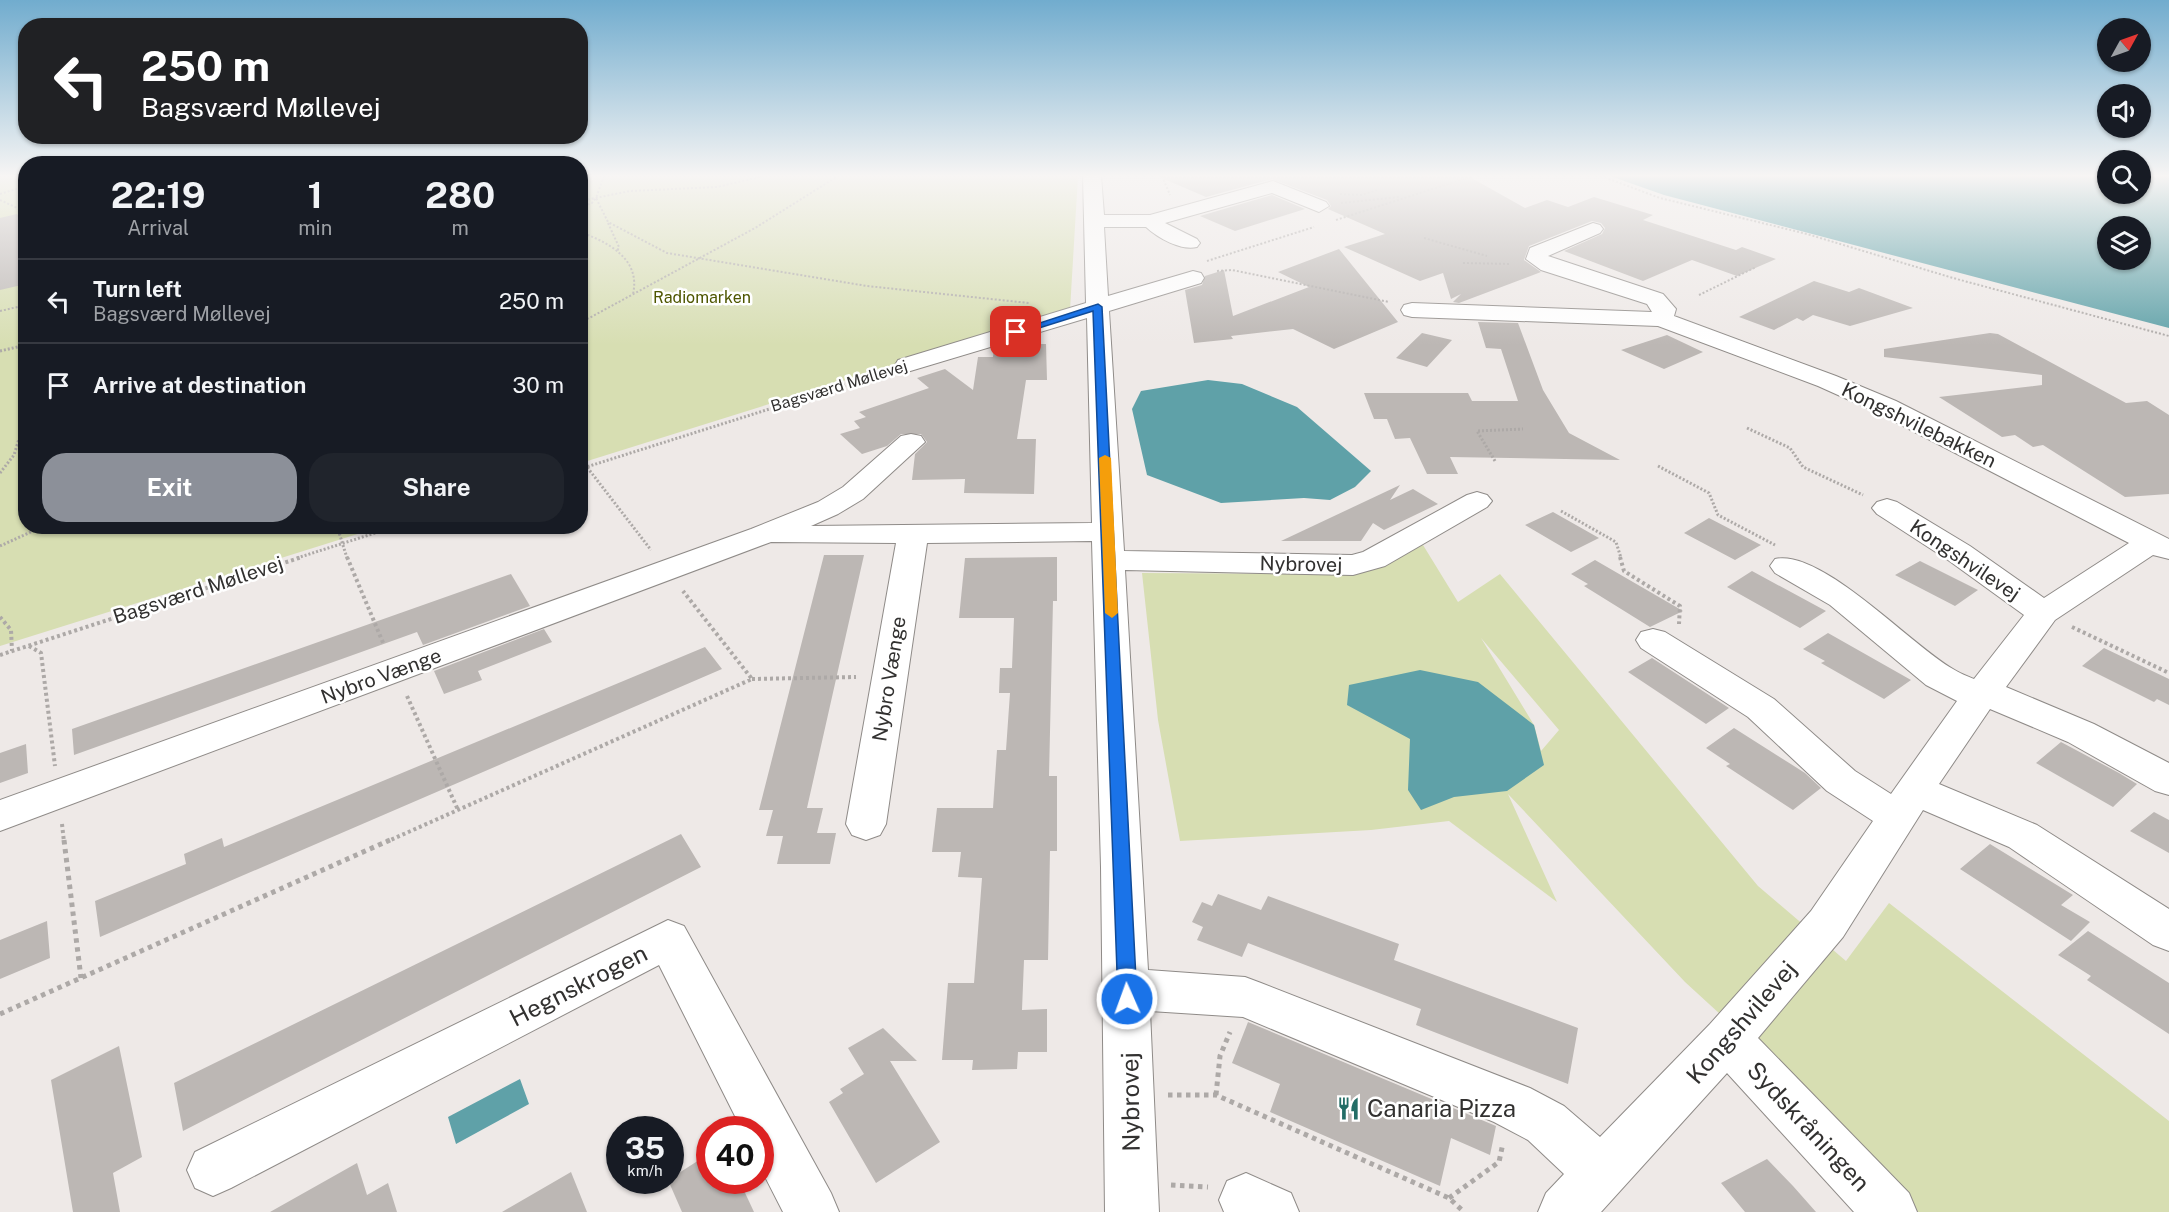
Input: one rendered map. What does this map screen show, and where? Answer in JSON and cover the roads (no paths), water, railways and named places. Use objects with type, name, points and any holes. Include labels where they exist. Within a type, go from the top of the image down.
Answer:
[{"type":"street","name":"Nybrovej","points":[[1093,233],[1089,309],[1109,546],[1127,989],[1132,1198]]},
{"type":"street","points":[[1168,233],[1190,243]]},
{"type":"street","points":[[1585,233],[1535,255],[1549,265],[1655,299],[1665,309],[1661,319]]},
{"type":"street","name":"Bagsværd Møllevej","points":[[907,366],[1089,309],[1199,270]]},
{"type":"street","name":"Kongshvilebakken","points":[[1413,310],[1661,319],[1827,381],[1887,407],[2160,547]]},
{"type":"street","name":"Nybro Vænge","points":[[0,816],[762,535],[828,508],[845,498],[911,442]]},
{"type":"street","name":"Nybrovej","points":[[1109,546],[1353,565],[1374,559],[1477,501]]},
{"type":"street","name":"Kongshvilevej","points":[[1887,508],[1959,553],[2043,613]]},
{"type":"street","name":"Nybro Vænge","points":[[762,535],[913,534],[1109,546]]},
{"type":"street","name":"Nybro Vænge","points":[[866,824],[913,534]]},
{"type":"street","name":"Kongshvilevej","points":[[1565,1212],[1727,1039],[1827,924],[1980,693],[2043,613],[2160,547]]},
{"type":"street","points":[[1786,566],[1842,598],[1939,676],[2081,733],[2169,781]]},
{"type":"street","points":[[1653,640],[1761,708],[1841,781],[1906,803],[2023,836],[2169,932]]},
{"type":"street","name":"Hegnskrogen","points":[[213,1170],[668,939],[812,1212]]},
{"type":"street","points":[[1127,989],[1245,997],[1512,1105],[1546,1123],[1600,1173]]},
{"type":"street","name":"Sydskråningen","points":[[1727,1039],[1890,1212]]},
{"type":"water","points":[[1807,233],[2097,233],[2097,270],[2151,270],[2151,233],[2169,233],[2169,328]]},
{"type":"water","points":[[1208,380],[1242,384],[1297,407],[1371,471],[1355,487],[1330,500],[1304,498],[1221,503],[1147,475],[1132,409],[1141,391]]},
{"type":"water","points":[[1420,670],[1478,682],[1534,725],[1544,765],[1507,791],[1454,797],[1421,810],[1408,790],[1410,739],[1347,705],[1349,685]]},
{"type":"water","points":[[520,1079],[529,1104],[456,1144],[448,1117]]},
{"type":"place","name":"Canaria Pizza","points":[[1349,1108]]},
{"type":"park label","name":"Radiomarken","points":[[702,297]]}]
